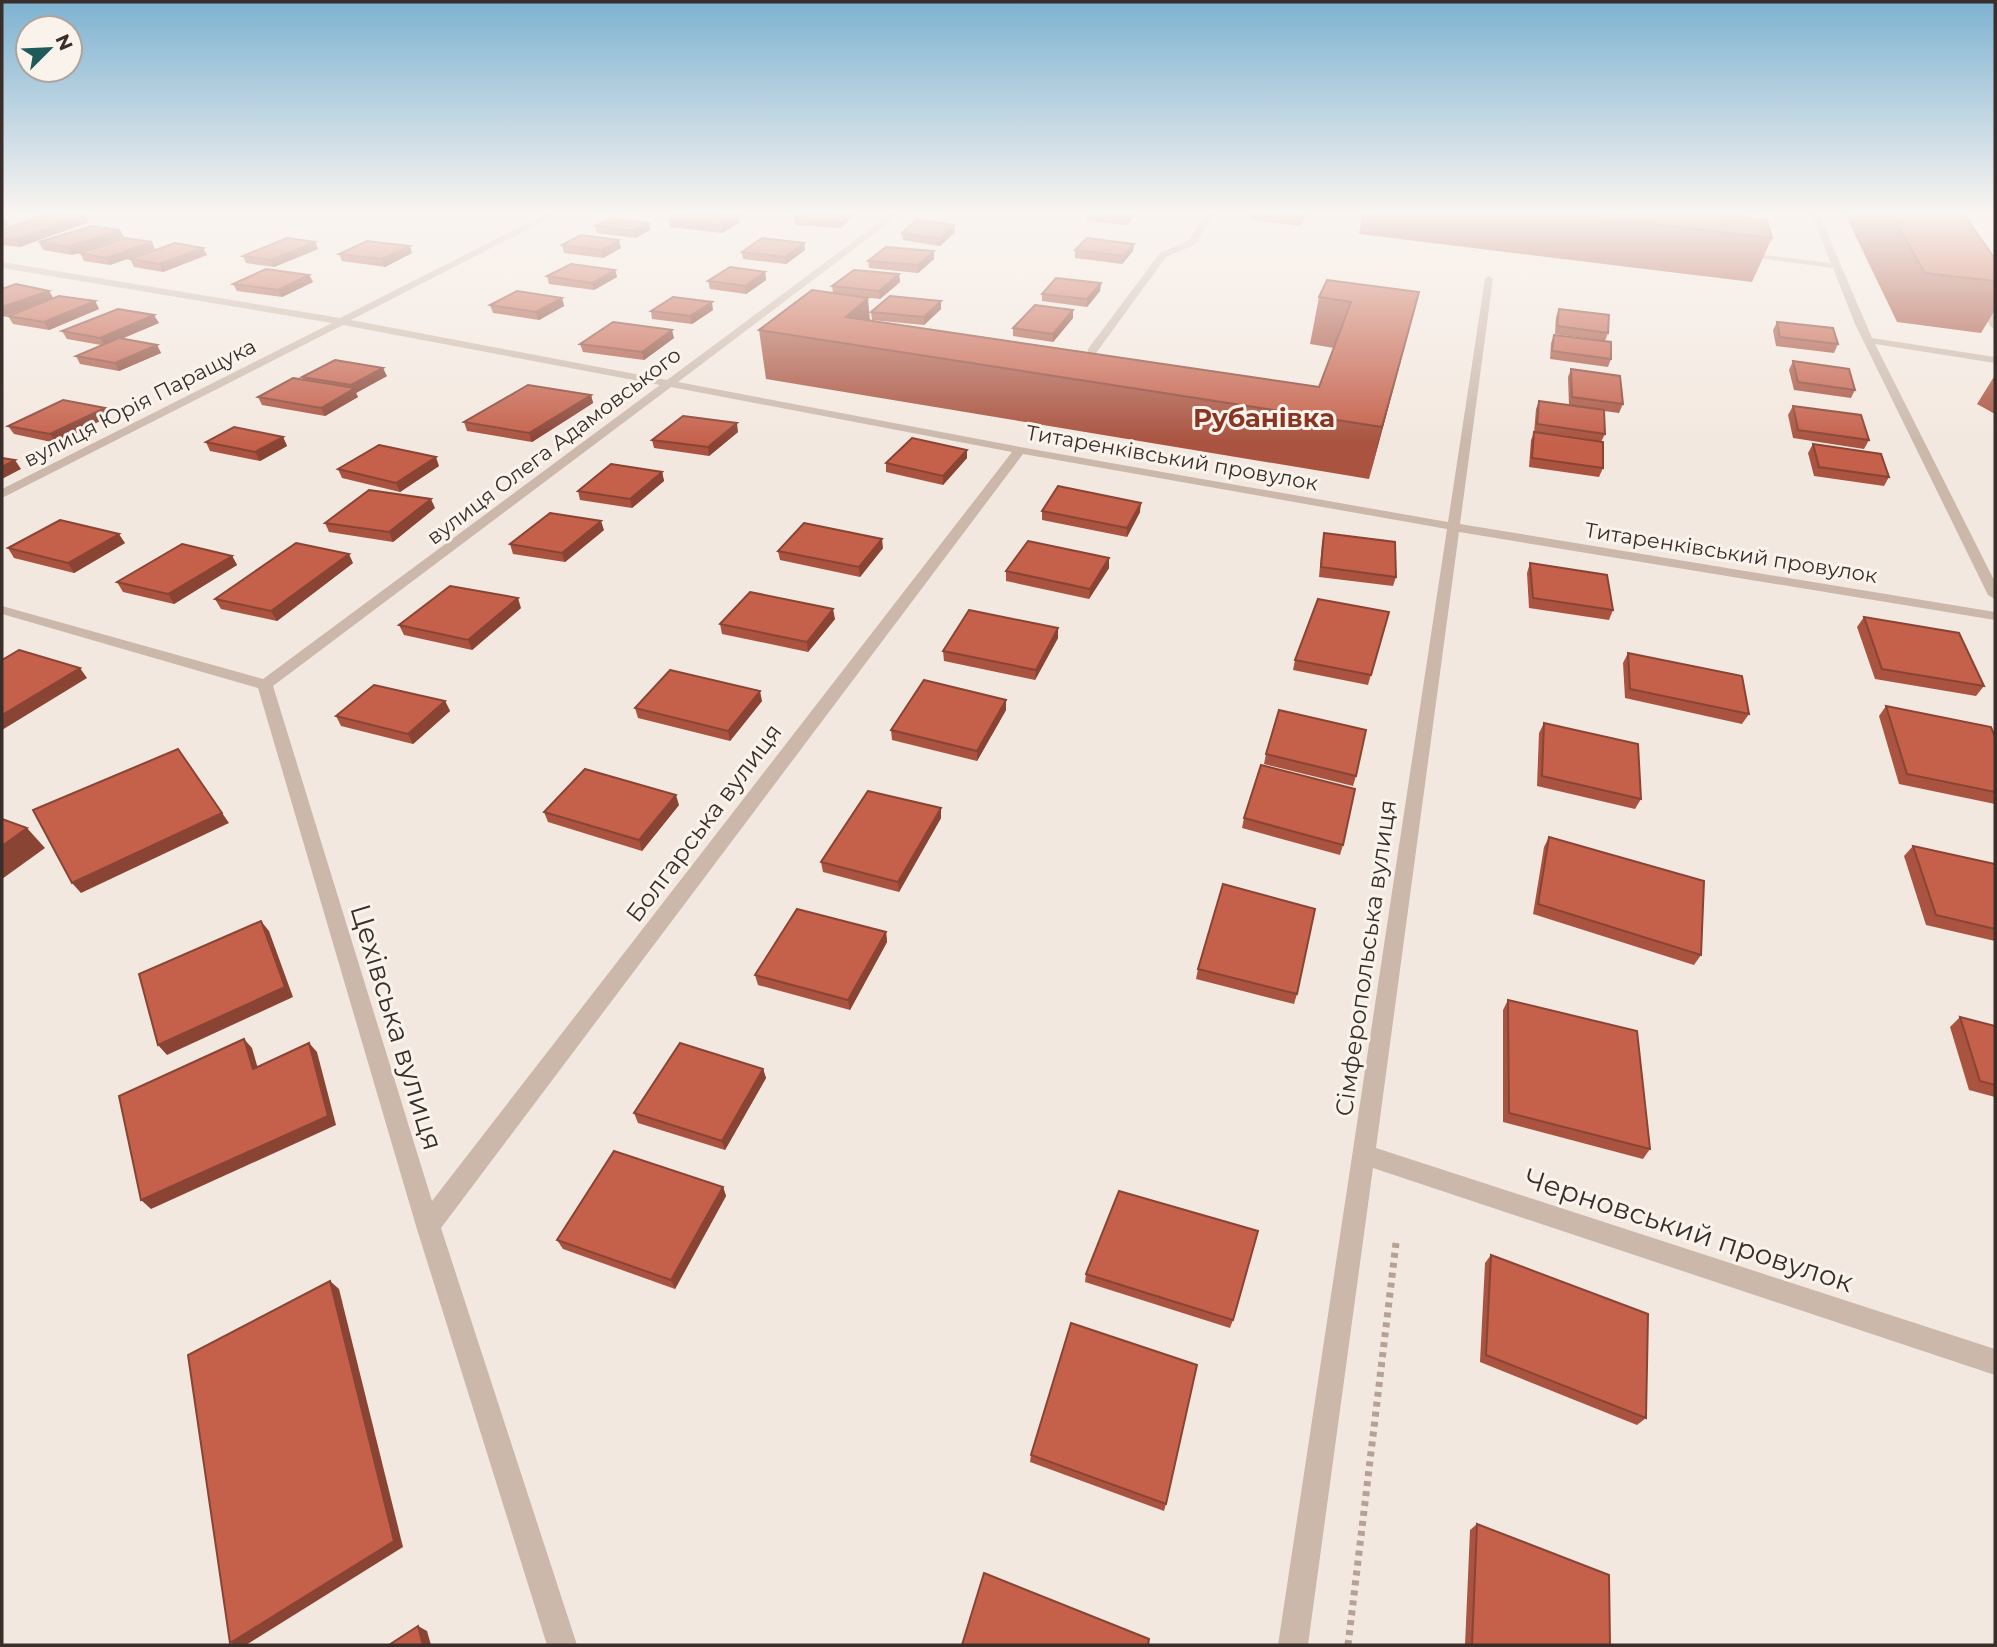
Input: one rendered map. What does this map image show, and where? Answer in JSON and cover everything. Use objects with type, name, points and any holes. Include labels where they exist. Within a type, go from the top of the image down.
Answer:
[{"type":"street","name":"Титаренківський провулок","points":[[146,289],[345,322],[668,385],[1455,527],[1995,616]]},
{"type":"street","name":"вулиця Юрія Паращука","points":[[2,494],[409,289]]},
{"type":"street","name":"вулиця Олега Адамовського","points":[[265,685],[796,289]]},
{"type":"street","points":[[1092,351],[1138,289]]},
{"type":"street","name":"Сімферопольська вулиця","points":[[1293,1645],[1488,289]]},
{"type":"street","points":[[1844,289],[1995,595]]},
{"type":"street","points":[[1977,289],[1995,326]]},
{"type":"street","points":[[1868,340],[1995,360]]},
{"type":"street","name":"Болгарська вулиця","points":[[428,1226],[1020,450]]},
{"type":"street","points":[[2,610],[265,685]]},
{"type":"street","name":"Цехівська вулиця","points":[[265,685],[428,1226],[562,1645]]},
{"type":"street","name":"Черновський провулок","points":[[1364,1155],[1995,1362]]},
{"type":"building","points":[[2,289],[39,289],[49,291],[2,307]]},
{"type":"building","points":[[1046,289],[1096,289],[1087,299],[1042,294]]},
{"type":"building","points":[[1323,289],[1395,289],[1419,292],[1382,427],[759,330],[812,290],[868,298],[846,317],[1319,387],[1351,302],[1319,297]]},
{"type":"building","points":[[517,291],[562,298],[536,312],[490,305]]},
{"type":"building","points":[[59,296],[95,301],[44,322],[8,316]]},
{"type":"building","points":[[890,296],[941,301],[924,317],[871,312]]},
{"type":"building","points":[[673,297],[712,302],[690,316],[651,311]]},
{"type":"building","points":[[1035,305],[1073,310],[1053,334],[1013,328]]},
{"type":"building","points":[[118,309],[154,315],[100,338],[62,331]]},
{"type":"building","points":[[1559,309],[1609,315],[1608,333],[1557,326]]},
{"type":"building","points":[[613,322],[672,330],[642,352],[580,344]]},
{"type":"building","points":[[1777,322],[1833,328],[1838,344],[1780,337]]},
{"type":"building","points":[[1554,335],[1611,342],[1611,359],[1552,351]]},
{"type":"building","points":[[119,338],[157,345],[115,363],[76,356]]},
{"type":"building","points":[[335,360],[383,368],[351,385],[302,377]]},
{"type":"building","points":[[1793,361],[1849,369],[1855,390],[1798,382]]},
{"type":"building","points":[[1571,369],[1620,376],[1623,404],[1572,397]]},
{"type":"building","points":[[293,378],[355,388],[321,408],[258,397]]},
{"type":"building","points":[[528,385],[591,395],[529,433],[464,422]]},
{"type":"building","points":[[63,400],[105,408],[50,434],[8,426]]},
{"type":"building","points":[[1539,401],[1604,410],[1605,434],[1537,424]]},
{"type":"building","points":[[1793,406],[1861,415],[1869,440],[1798,430]]},
{"type":"building","points":[[683,416],[737,423],[708,447],[652,440]]},
{"type":"building","points":[[234,427],[283,437],[255,452],[206,442]]},
{"type":"building","points":[[1534,432],[1603,442],[1603,468],[1532,458]]},
{"type":"building","points":[[912,438],[967,450],[943,476],[886,463]]},
{"type":"building","points":[[1813,444],[1881,454],[1889,477],[1819,467]]},
{"type":"building","points":[[379,445],[436,457],[396,483],[338,469]]},
{"type":"building","points":[[2,458],[15,460],[2,467]]},
{"type":"building","points":[[611,464],[662,472],[630,499],[578,491]]},
{"type":"building","points":[[1058,486],[1141,503],[1127,528],[1042,511]]},
{"type":"building","points":[[369,490],[431,499],[389,532],[325,523]]},
{"type":"building","points":[[550,513],[601,521],[562,553],[510,544]]},
{"type":"building","points":[[60,520],[119,534],[68,563],[8,548]]},
{"type":"building","points":[[804,523],[882,539],[859,567],[778,551]]},
{"type":"building","points":[[1324,533],[1395,542],[1396,577],[1321,567]]},
{"type":"building","points":[[1028,541],[1109,558],[1090,589],[1006,571]]},
{"type":"building","points":[[296,543],[349,554],[271,611],[215,599]]},
{"type":"building","points":[[182,544],[232,556],[168,594],[117,582]]},
{"type":"building","points":[[1530,563],[1607,575],[1613,610],[1533,598]]},
{"type":"building","points":[[450,586],[518,598],[468,640],[399,625]]},
{"type":"building","points":[[750,592],[833,609],[807,642],[720,624]]},
{"type":"building","points":[[1318,599],[1389,612],[1371,675],[1295,660]]},
{"type":"building","points":[[969,610],[1058,628],[1036,670],[943,651]]},
{"type":"building","points":[[1864,617],[1959,633],[1984,686],[1882,669]]},
{"type":"building","points":[[19,650],[80,668],[2,715],[2,660]]},
{"type":"building","points":[[1628,653],[1742,676],[1749,714],[1630,689]]},
{"type":"building","points":[[670,670],[760,691],[728,731],[635,708]]},
{"type":"building","points":[[924,680],[1006,700],[977,751],[891,730]]},
{"type":"building","points":[[374,685],[445,701],[408,734],[336,716]]},
{"type":"building","points":[[1886,706],[1991,727],[1995,737],[1995,792],[1907,774]]},
{"type":"building","points":[[1279,710],[1366,730],[1356,776],[1266,754]]},
{"type":"building","points":[[1544,723],[1638,744],[1641,799],[1542,776]]},
{"type":"building","points":[[178,749],[222,813],[72,883],[33,810]]},
{"type":"building","points":[[1261,765],[1355,789],[1343,845],[1244,818]]},
{"type":"building","points":[[585,769],[676,795],[639,840],[544,812]]},
{"type":"building","points":[[868,791],[941,808],[898,882],[821,862]]},
{"type":"building","points":[[2,819],[27,828],[2,846]]},
{"type":"building","points":[[1549,837],[1704,881],[1701,955],[1538,904]]},
{"type":"building","points":[[1913,846],[1995,864],[1995,929],[1936,915]]},
{"type":"building","points":[[1223,884],[1315,909],[1297,994],[1198,969]]},
{"type":"building","points":[[797,909],[886,932],[848,1000],[755,975]]},
{"type":"building","points":[[261,921],[285,987],[158,1045],[139,974]]},
{"type":"building","points":[[1508,1000],[1637,1031],[1650,1149],[1509,1113]]},
{"type":"building","points":[[1960,1017],[1995,1026],[1995,1085],[1980,1081]]},
{"type":"building","points":[[244,1039],[253,1069],[309,1043],[328,1116],[141,1200],[119,1096]]},
{"type":"building","points":[[680,1043],[763,1069],[722,1141],[634,1113]]},
{"type":"building","points":[[614,1151],[723,1187],[671,1280],[557,1240]]},
{"type":"building","points":[[1119,1191],[1258,1231],[1233,1320],[1086,1274]]},
{"type":"building","points":[[1491,1255],[1648,1314],[1646,1418],[1486,1355]]},
{"type":"building","points":[[330,1281],[394,1541],[230,1643],[188,1355]]},
{"type":"building","points":[[1071,1323],[1197,1365],[1166,1504],[1031,1455]]},
{"type":"building","points":[[1477,1524],[1609,1575],[1610,1645],[1472,1645]]},
{"type":"building","points":[[984,1573],[1149,1639],[1148,1645],[962,1645]]},
{"type":"building","points":[[418,1626],[423,1645],[389,1645]]},
{"type":"district","name":"Рубанівка","points":[[1264,418]]}]
